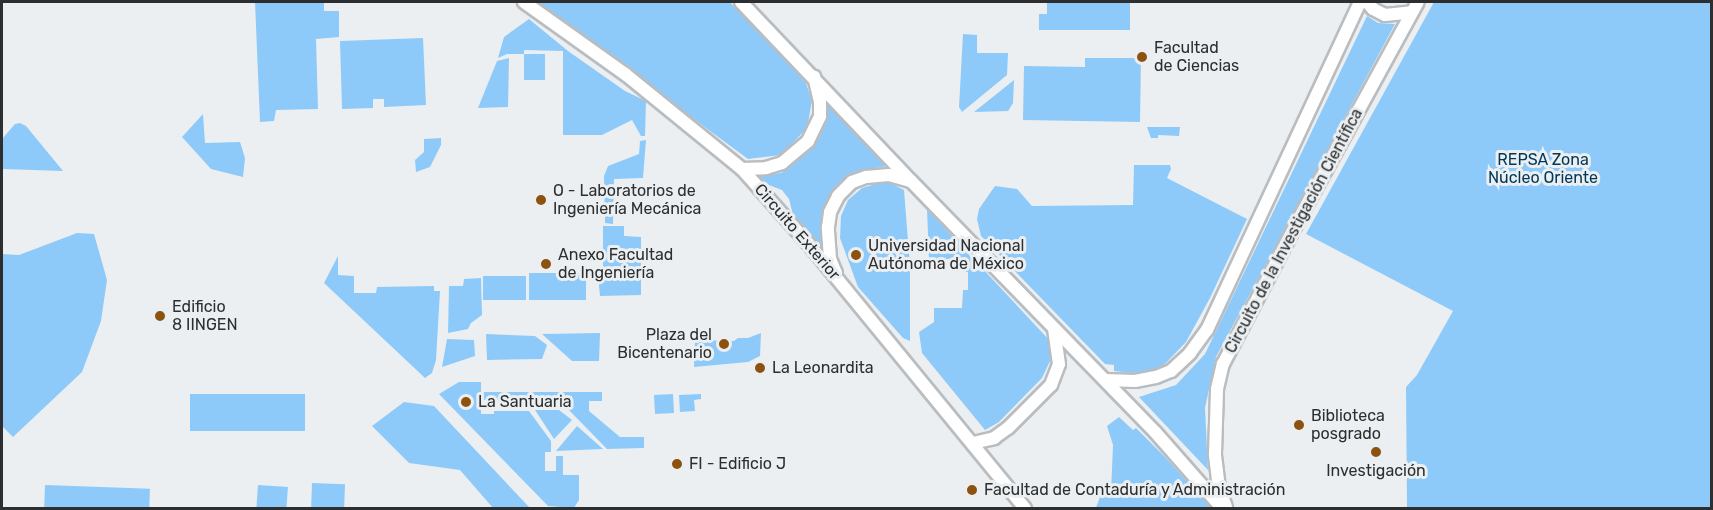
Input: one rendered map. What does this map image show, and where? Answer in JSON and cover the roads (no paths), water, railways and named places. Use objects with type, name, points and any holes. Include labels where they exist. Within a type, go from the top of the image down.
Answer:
[{"type":"street","name":"Circuito Exterior","points":[[524,2],[625,74],[742,169],[839,282],[1025,508]]},
{"type":"street","points":[[741,2],[1105,380],[1224,508]]},
{"type":"street","name":"Circuito de la Investigación Científica","points":[[1105,380],[1135,381],[1156,378],[1171,371],[1190,353],[1207,330],[1360,2]]},
{"type":"street","points":[[1367,2],[1373,9],[1385,15],[1415,7]]},
{"type":"street","name":"Circuito de la Investigación Científica","points":[[1224,508],[1215,454],[1217,389],[1223,364],[1293,229],[1415,7]]},
{"type":"street","points":[[742,169],[766,168],[782,163],[808,141],[820,116],[820,102],[814,76]]},
{"type":"street","points":[[839,282],[830,260],[828,227],[835,200],[849,184],[866,177],[889,175],[911,181]]},
{"type":"street","points":[[973,443],[994,438],[1008,428],[1050,385],[1059,364],[1054,327]]},
{"type":"place","name":"Facultad de Ciencias","points":[[1142,57]]},
{"type":"place","name":"O - Laboratorios de Ingeniería Mecánica","points":[[541,200]]},
{"type":"place","name":"Universidad Nacional Autónoma de México","points":[[856,255]]},
{"type":"place","name":"Anexo Facultad de Ingeniería","points":[[546,264]]},
{"type":"place","name":"Edificio 8 IINGEN","points":[[160,316]]},
{"type":"place","name":"Plaza del Bicentenario","points":[[724,344]]},
{"type":"place","name":"La Leonardita","points":[[760,368]]},
{"type":"place","name":"La Santuaria","points":[[466,402]]},
{"type":"place","name":"Biblioteca posgrado","points":[[1299,425]]},
{"type":"place","name":"Investigación","points":[[1376,452]]},
{"type":"place","name":"FI - Edificio J","points":[[677,464]]},
{"type":"place","name":"Facultad de Contaduría y Administración","points":[[972,490]]},
{"type":"park label","name":"REPSA Zona Núcleo Oriente","points":[[1543,169]]}]
